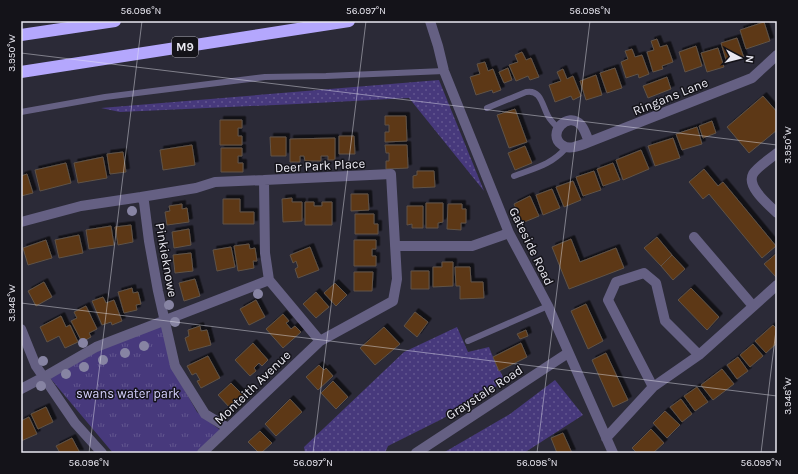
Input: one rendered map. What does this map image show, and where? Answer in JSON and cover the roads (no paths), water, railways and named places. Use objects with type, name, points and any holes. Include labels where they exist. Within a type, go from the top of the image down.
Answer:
[{"type":"highway","points":[[21,35],[115,21]]},
{"type":"highway","name":"M9","points":[[21,72],[349,21]]},
{"type":"street","name":"Gateside Road","points":[[430,21],[444,71],[509,234],[548,306],[613,453]]},
{"type":"street","name":"Ringans Lane","points":[[566,148],[573,148],[589,142],[752,78],[777,55]]},
{"type":"street","points":[[566,148],[557,140],[556,134],[561,123],[568,120],[578,122],[582,126],[589,142]]},
{"type":"street","points":[[777,153],[754,173],[752,180],[753,186],[757,192],[777,213]]},
{"type":"street","name":"Deer Park Place","points":[[269,280],[265,253],[264,180],[391,174],[397,279],[393,302],[320,341]]},
{"type":"street","points":[[21,222],[81,206],[196,188],[216,182],[264,180]]},
{"type":"street","name":"Pinkieknowe","points":[[141,197],[144,202],[152,259],[175,366],[204,414],[228,428]]},
{"type":"street","points":[[395,246],[472,246],[509,234]]},
{"type":"street","points":[[694,237],[753,306]]},
{"type":"street","points":[[653,387],[608,300],[616,282],[644,273],[656,283],[665,321],[699,355]]},
{"type":"street","points":[[21,388],[44,377],[96,347],[269,280],[320,341]]},
{"type":"street","points":[[606,438],[653,387],[699,355],[777,285]]},
{"type":"street","points":[[21,329],[36,366],[75,423],[102,453]]},
{"type":"street","name":"Monteith Avenue","points":[[202,453],[320,341]]},
{"type":"street","name":"Graystale Road","points":[[416,453],[568,353]]},
{"type":"lane","points":[[21,112],[105,97],[265,77],[444,71]]},
{"type":"lane","points":[[487,108],[526,92],[535,92],[539,95],[550,119],[558,128]]},
{"type":"lane","points":[[514,176],[551,162],[566,148]]},
{"type":"lane","points":[[468,342],[548,306]]},
{"type":"park label","name":"swans water park","points":[[128,393]]}]
